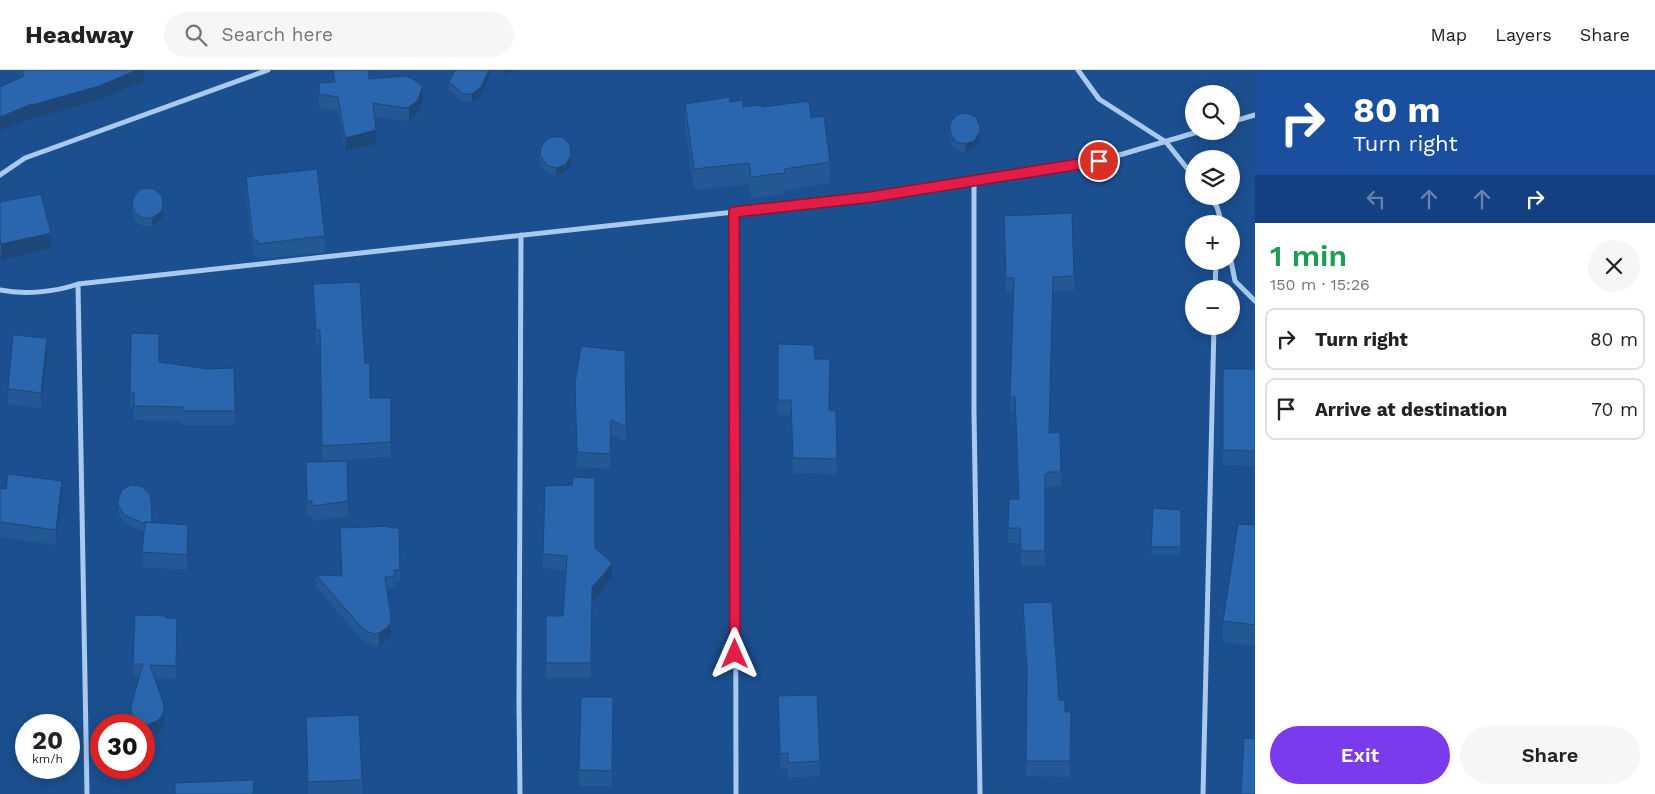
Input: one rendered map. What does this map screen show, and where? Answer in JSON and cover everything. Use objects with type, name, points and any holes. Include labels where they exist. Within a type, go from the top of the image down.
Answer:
[{"type":"street","points":[[0,175],[25,158],[268,70]]},
{"type":"street","points":[[1078,70],[1099,99],[1166,142],[1185,166]]},
{"type":"street","points":[[1240,119],[1255,115]]},
{"type":"street","points":[[0,290],[11,293],[61,290],[78,284],[871,197],[1099,161],[1185,136]]},
{"type":"street","points":[[974,181],[974,411],[980,794]]},
{"type":"street","points":[[1218,207],[1218,215]]},
{"type":"street","points":[[1218,207],[1220,215]]},
{"type":"street","points":[[734,212],[736,794]]},
{"type":"street","points":[[520,794],[521,236]]},
{"type":"street","points":[[1232,270],[1235,280],[1255,301]]},
{"type":"street","points":[[78,284],[88,794]]},
{"type":"street","points":[[1202,794],[1214,335]]},
{"type":"building","points":[[22,70],[137,70],[99,86],[32,104],[0,117],[0,87],[24,76]]},
{"type":"building","points":[[333,70],[368,70],[369,79],[405,76],[423,86],[417,101],[409,107],[404,108],[373,103],[376,130],[345,138],[338,97],[319,94],[319,83],[335,82]]},
{"type":"building","points":[[455,70],[489,70],[481,87],[472,94],[463,94],[449,82]]},
{"type":"building","points":[[729,97],[730,102],[743,100],[743,107],[762,105],[762,107],[809,101],[811,118],[824,116],[830,162],[784,169],[785,173],[751,177],[749,163],[694,169],[685,104]]},
{"type":"building","points":[[966,113],[976,117],[980,132],[974,141],[965,144],[956,142],[953,138],[950,124],[956,115]]},
{"type":"building","points":[[563,137],[570,145],[571,156],[565,165],[556,168],[547,165],[540,155],[541,147],[547,139]]},
{"type":"building","points":[[317,169],[325,236],[258,244],[257,240],[253,240],[246,177]]},
{"type":"building","points":[[144,188],[154,189],[162,196],[163,207],[161,212],[152,218],[143,218],[135,213],[132,204],[139,190]]},
{"type":"building","points":[[41,194],[51,233],[1,244],[0,202]]},
{"type":"building","points":[[1072,213],[1074,276],[1053,277],[1049,433],[1060,432],[1061,472],[1048,472],[1048,474],[1045,474],[1045,551],[1021,551],[1020,528],[1008,528],[1009,499],[1019,499],[1015,397],[1010,397],[1014,278],[1006,278],[1004,216]]},
{"type":"building","points":[[360,282],[365,363],[370,363],[370,398],[391,398],[391,442],[322,446],[320,330],[316,330],[313,284]]},
{"type":"building","points":[[131,333],[159,334],[159,362],[208,369],[234,368],[235,411],[182,411],[183,407],[134,406],[134,393],[130,393]]},
{"type":"building","points":[[13,335],[47,338],[41,393],[8,389]]},
{"type":"building","points":[[778,344],[814,345],[815,359],[830,359],[829,410],[836,411],[837,459],[793,458],[791,400],[778,400]]},
{"type":"building","points":[[581,346],[625,351],[626,427],[611,420],[610,454],[577,452],[575,384]]},
{"type":"building","points":[[1223,369],[1255,369],[1255,451],[1223,450]]},
{"type":"building","points":[[347,461],[348,501],[312,506],[312,501],[307,501],[306,462]]},
{"type":"building","points":[[8,474],[62,481],[56,530],[0,522],[0,488],[6,489]]},
{"type":"building","points":[[573,477],[595,478],[595,548],[612,563],[592,587],[591,663],[546,663],[546,616],[563,616],[567,556],[543,554],[545,486],[572,485]]},
{"type":"building","points":[[131,485],[141,486],[149,493],[152,523],[145,522],[145,524],[124,515],[118,505],[122,490]]},
{"type":"building","points":[[1153,508],[1181,510],[1181,547],[1151,547]]},
{"type":"building","points":[[145,522],[188,525],[187,555],[142,552]]},
{"type":"building","points":[[1238,524],[1255,525],[1255,625],[1223,621]]},
{"type":"building","points":[[390,526],[390,528],[399,528],[400,570],[394,570],[395,576],[385,577],[391,622],[388,627],[374,634],[364,630],[316,575],[342,576],[340,528]]},
{"type":"building","points":[[1052,602],[1059,700],[1065,700],[1065,712],[1071,712],[1070,761],[1026,761],[1027,671],[1023,603]]},
{"type":"building","points":[[135,615],[166,616],[166,618],[177,619],[176,666],[150,665],[164,705],[162,716],[155,722],[155,714],[132,714],[131,712],[143,664],[133,664]]},
{"type":"building","points":[[817,695],[820,761],[788,763],[788,753],[780,754],[778,696]]},
{"type":"building","points":[[581,697],[613,697],[612,771],[579,770]]},
{"type":"building","points":[[359,715],[362,780],[308,782],[306,717]]},
{"type":"building","points":[[1244,738],[1255,739],[1255,794],[1241,794]]},
{"type":"building","points":[[254,780],[253,794],[175,794],[175,783]]},
{"type":"route","points":[[735,654],[734,212],[871,197],[1099,161]]}]
